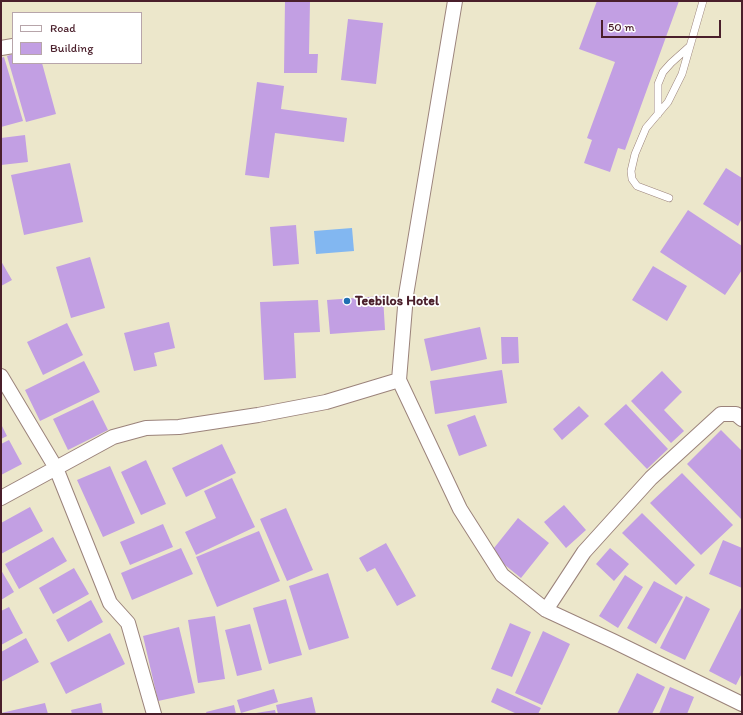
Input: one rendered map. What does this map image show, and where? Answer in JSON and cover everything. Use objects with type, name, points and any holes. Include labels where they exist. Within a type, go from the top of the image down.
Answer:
[{"type":"street","points":[[455,1],[406,295],[399,380],[460,509],[502,575],[546,610],[742,704]]},
{"type":"street","points":[[1,48],[12,46]]},
{"type":"street","points":[[1,376],[56,468],[110,603],[128,623],[154,714]]},
{"type":"street","points":[[1,498],[112,437],[146,428],[179,427],[326,402],[399,380]]},
{"type":"street","points":[[546,610],[584,552],[651,478],[721,414],[736,414],[742,419]]},
{"type":"lane","points":[[669,198],[637,186],[632,178],[631,170],[635,154],[646,128],[668,102],[682,74],[703,1]]},
{"type":"lane","points":[[658,114],[658,84],[663,72],[690,46]]},
{"type":"water","points":[[352,228],[354,251],[316,254],[314,231]]},
{"type":"building","points":[[285,1],[310,1],[309,54],[318,54],[317,73],[284,73]]},
{"type":"building","points":[[597,1],[679,1],[625,150],[618,148],[610,172],[584,163],[592,140],[587,138],[615,62],[579,49]]},
{"type":"building","points":[[348,19],[383,23],[376,84],[341,80]]},
{"type":"building","points":[[12,54],[12,64],[42,64],[56,114],[26,122],[7,56]]},
{"type":"building","points":[[4,57],[23,121],[1,127],[1,58]]},
{"type":"building","points":[[257,82],[284,86],[281,109],[347,118],[344,142],[275,133],[269,178],[245,175]]},
{"type":"building","points":[[25,135],[28,162],[1,165],[1,138]]},
{"type":"building","points":[[70,163],[83,222],[24,235],[11,175]]},
{"type":"building","points":[[726,168],[742,178],[742,218],[738,226],[703,204]]},
{"type":"building","points":[[688,210],[742,246],[742,270],[725,295],[660,252]]},
{"type":"building","points":[[296,225],[299,264],[273,266],[270,227]]},
{"type":"building","points":[[90,257],[105,308],[71,318],[56,267]]},
{"type":"building","points":[[1,261],[12,280],[1,286]]},
{"type":"building","points":[[653,266],[687,286],[667,321],[632,300]]},
{"type":"building","points":[[383,296],[385,330],[330,334],[327,300]]},
{"type":"building","points":[[318,300],[320,332],[294,333],[296,378],[264,380],[260,302]]},
{"type":"building","points":[[169,322],[175,348],[154,353],[157,366],[134,371],[124,333]]},
{"type":"building","points":[[67,323],[83,355],[43,375],[27,342]]},
{"type":"building","points":[[480,327],[487,359],[431,371],[424,339]]},
{"type":"building","points":[[501,337],[518,337],[519,363],[502,364]]},
{"type":"building","points":[[84,361],[100,392],[40,421],[25,390]]},
{"type":"building","points":[[502,370],[507,403],[435,414],[430,381]]},
{"type":"building","points":[[662,371],[682,392],[664,410],[684,431],[671,443],[631,401]]},
{"type":"building","points":[[93,400],[108,430],[68,450],[53,419]]},
{"type":"building","points":[[626,404],[668,449],[647,469],[604,424]]},
{"type":"building","points":[[579,406],[589,416],[562,440],[553,429]]},
{"type":"building","points":[[475,415],[487,446],[459,456],[447,425]]},
{"type":"building","points":[[1,424],[7,436],[1,439]]},
{"type":"building","points":[[721,430],[742,451],[742,520],[687,464]]},
{"type":"building","points":[[9,440],[22,464],[1,475],[1,444]]},
{"type":"building","points":[[222,444],[236,473],[186,497],[172,468]]},
{"type":"building","points":[[146,460],[166,504],[141,515],[121,472]]},
{"type":"building","points":[[110,466],[135,523],[103,537],[77,480]]},
{"type":"building","points":[[682,473],[733,525],[701,555],[650,503]]},
{"type":"building","points":[[232,478],[255,527],[196,555],[185,532],[216,518],[204,491]]},
{"type":"building","points":[[564,505],[586,530],[566,548],[544,522]]},
{"type":"building","points":[[30,507],[43,531],[1,554],[1,523]]},
{"type":"building","points":[[286,508],[313,570],[287,581],[260,519]]},
{"type":"building","points":[[642,513],[695,565],[676,585],[622,533]]},
{"type":"building","points":[[518,518],[549,543],[521,578],[490,553]]},
{"type":"building","points":[[163,524],[173,547],[130,565],[120,542]]},
{"type":"building","points":[[259,531],[280,581],[217,607],[196,557]]},
{"type":"building","points":[[53,537],[67,561],[19,589],[5,564]]},
{"type":"building","points":[[723,540],[742,548],[742,588],[709,574]]},
{"type":"building","points":[[386,543],[416,596],[397,606],[375,568],[367,572],[359,558]]},
{"type":"building","points":[[181,548],[193,574],[132,600],[121,573]]},
{"type":"building","points":[[610,548],[629,564],[614,581],[596,564]]},
{"type":"building","points":[[74,568],[89,594],[53,614],[39,588]]},
{"type":"building","points":[[1,570],[14,592],[1,600]]},
{"type":"building","points":[[328,573],[349,638],[309,650],[289,586]]},
{"type":"building","points":[[625,575],[643,587],[618,628],[599,616]]},
{"type":"building","points":[[654,581],[683,597],[656,644],[627,628]]},
{"type":"building","points":[[686,596],[710,609],[685,660],[660,648]]},
{"type":"building","points":[[286,599],[302,655],[269,664],[253,608]]},
{"type":"building","points":[[91,600],[103,622],[68,642],[56,620]]},
{"type":"building","points":[[742,606],[742,673],[736,685],[709,671]]},
{"type":"building","points":[[9,607],[23,633],[1,645],[1,611]]},
{"type":"building","points":[[215,616],[225,679],[198,683],[188,620]]},
{"type":"building","points":[[510,623],[531,632],[512,677],[491,669]]},
{"type":"building","points":[[250,624],[262,670],[237,676],[225,630]]},
{"type":"building","points":[[179,627],[195,693],[158,701],[143,636]]},
{"type":"building","points":[[543,631],[570,644],[542,705],[515,693]]},
{"type":"building","points":[[110,633],[125,664],[66,694],[50,663]]},
{"type":"building","points":[[26,638],[39,662],[1,682],[1,652]]},
{"type":"building","points":[[637,673],[665,687],[652,714],[617,714]]},
{"type":"building","points":[[670,687],[694,697],[687,714],[659,714]]},
{"type":"building","points":[[497,688],[541,708],[538,714],[517,714],[491,702]]},
{"type":"building","points":[[274,689],[278,702],[241,713],[237,700]]},
{"type":"building","points":[[312,697],[316,714],[278,714],[276,705]]},
{"type":"building","points":[[45,703],[48,714],[1,714],[1,713]]},
{"type":"building","points":[[101,703],[103,714],[72,714],[71,710]]},
{"type":"building","points":[[234,705],[236,714],[207,714],[206,712]]},
{"type":"building","points":[[275,710],[276,714],[256,714],[256,713]]},
{"type":"place","name":"Teebilos Hotel","points":[[347,301]]}]
